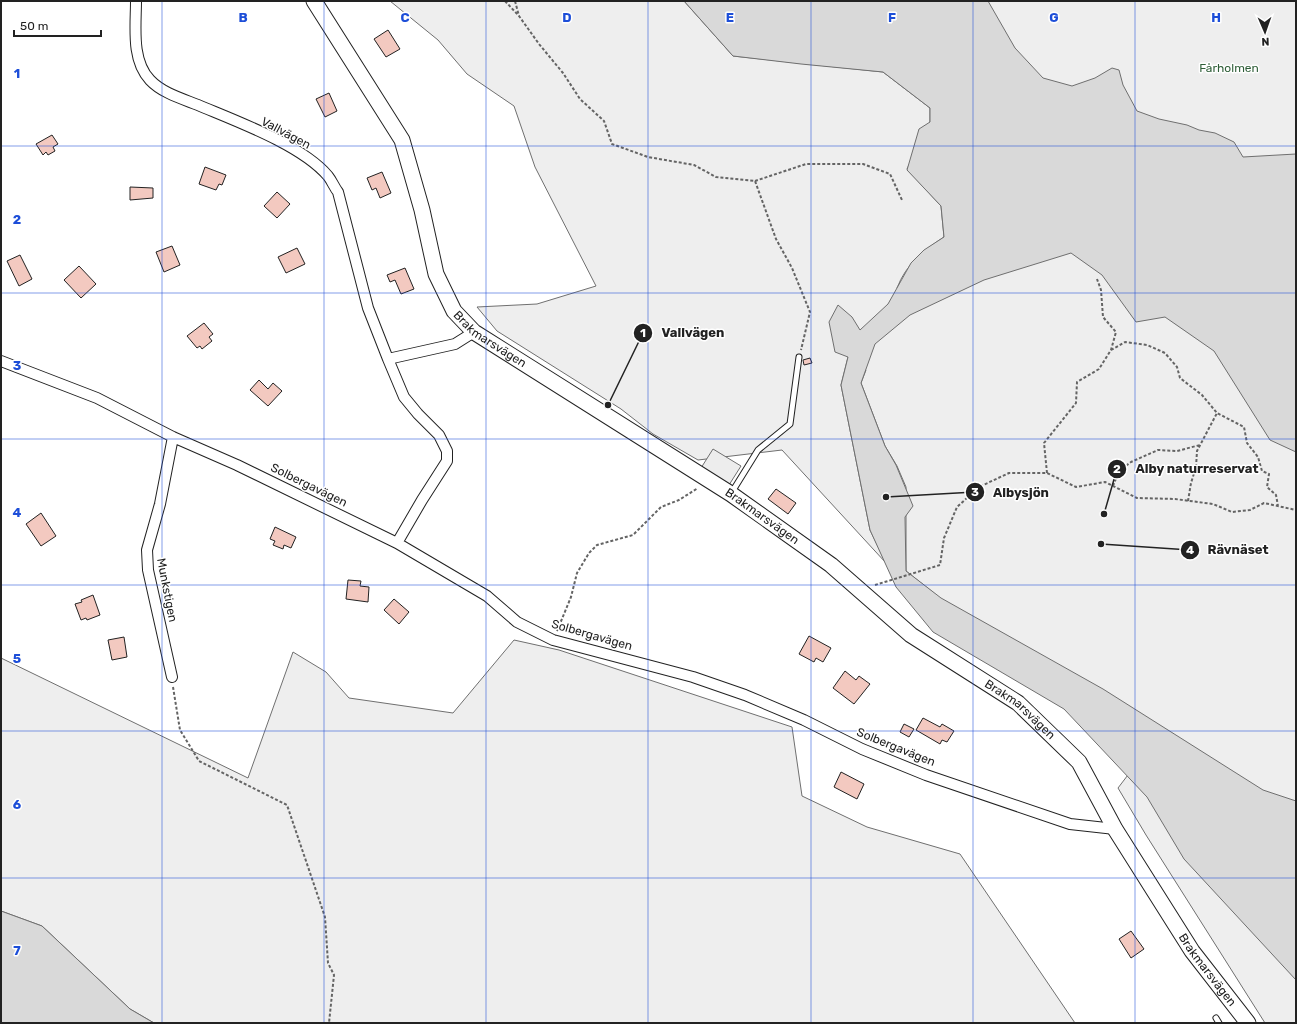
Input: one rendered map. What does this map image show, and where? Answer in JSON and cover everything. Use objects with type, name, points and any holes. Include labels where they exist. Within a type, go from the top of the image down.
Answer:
[{"type":"street","name":"Vallvägen","points":[[136,1],[136,48],[142,66],[150,80],[172,94],[273,139],[308,158],[328,176],[338,192],[368,308],[388,359],[404,397],[418,414],[439,435],[447,451],[447,461],[397,542]]},
{"type":"street","name":"Brakmarsvägen","points":[[314,1],[402,140],[422,210],[436,274],[454,311],[474,332],[730,494],[831,565],[911,635],[1018,703],[1079,762],[1116,829],[1192,951],[1243,1021]]},
{"type":"street","points":[[388,359],[455,344],[474,332]]},
{"type":"street","name":"Solbergavägen","points":[[1,361],[97,398],[173,437],[237,465],[397,542],[487,596],[517,622],[553,640],[693,677],[730,690],[804,720],[862,749],[919,772],[1062,821],[1116,829]]},
{"type":"street","name":"Munkstigen","points":[[172,677],[148,570],[147,550],[160,504],[173,437]]},
{"type":"lane","points":[[730,494],[758,450],[790,424],[799,357]]},
{"type":"path","points":[[505,1],[519,16],[538,44],[563,73],[580,99],[604,121],[612,144],[648,157],[694,165],[716,177],[755,181],[806,164],[863,164],[890,174],[902,200]]},
{"type":"path","points":[[515,1],[519,16]]},
{"type":"path","points":[[755,181],[776,239],[792,268],[810,312],[799,357]]},
{"type":"path","points":[[1047,472],[1044,443],[1076,403],[1077,382],[1099,369],[1111,350],[1116,332],[1103,317],[1101,290],[1097,279]]},
{"type":"path","points":[[1111,350],[1125,342],[1147,345],[1165,353],[1177,367],[1180,378],[1202,396],[1217,413],[1244,427],[1247,443],[1258,457],[1262,471],[1269,474],[1267,487],[1276,494],[1278,506]]},
{"type":"path","points":[[1188,501],[1190,483],[1196,467],[1197,451],[1217,413]]},
{"type":"path","points":[[1114,486],[1119,471],[1131,462],[1158,450],[1177,451],[1200,445]]},
{"type":"path","points":[[872,586],[940,565],[944,538],[957,507],[979,487],[1009,473],[1047,472],[1076,487],[1105,482],[1138,498],[1213,504],[1232,512],[1250,510],[1264,503],[1296,510]]},
{"type":"path","points":[[553,640],[571,597],[577,573],[589,553],[597,545],[633,535],[661,507],[680,500],[709,481]]},
{"type":"path","points":[[172,677],[180,730],[199,761],[287,805],[325,917],[328,963],[334,975],[329,1023]]},
{"type":"green space","name":"Fårholmen","points":[[390,1],[684,1],[733,56],[883,72],[930,108],[930,123],[907,169],[941,206],[944,237],[916,258],[905,272],[897,288],[1025,232],[902,1],[1296,1],[1296,1023],[1265,1023],[1118,788],[1150,746],[943,621],[935,594],[906,571],[906,487],[897,466],[885,446],[861,383],[866,370],[848,357],[841,385],[870,530],[886,563],[782,450],[698,460],[653,434],[621,409],[497,331],[477,307],[537,304],[596,286],[535,167],[514,106],[467,74],[438,40]]},
{"type":"green space","points":[[514,640],[559,650],[792,727],[802,796],[867,827],[960,854],[1075,1023],[154,1023],[130,1009],[42,926],[1,911],[1,658],[248,778],[293,652],[326,672],[349,698],[453,713]]},
{"type":"shaded area","points":[[684,1],[988,1],[1015,48],[1043,78],[1072,86],[1095,78],[1112,68],[1119,70],[1123,85],[1137,111],[1159,119],[1215,133],[1234,142],[1243,157],[1296,154],[1296,452],[1270,440],[1214,351],[1165,317],[1136,322],[1102,275],[1071,253],[984,280],[910,315],[875,344],[861,383],[885,446],[896,465],[913,506],[905,517],[906,571],[941,598],[1103,689],[1263,790],[1296,801],[1296,980],[1184,859],[1147,797],[1064,709],[933,632],[896,587],[870,530],[841,385],[848,357],[835,352],[829,322],[838,305],[852,317],[860,330],[888,304],[911,263],[924,250],[944,237],[941,206],[907,170],[919,129],[930,122],[930,108],[883,72],[733,56]]},
{"type":"shaded area","points":[[713,449],[741,466],[729,485],[701,468]]},
{"type":"shaded area","points":[[1,911],[42,926],[130,1009],[154,1023],[1,1023]]},
{"type":"building","points":[[388,30],[400,49],[386,57],[374,39]]},
{"type":"building","points":[[329,93],[337,111],[325,117],[316,99]]},
{"type":"building","points":[[52,135],[58,144],[53,147],[55,151],[48,155],[46,152],[43,155],[36,144]]},
{"type":"building","points":[[205,167],[226,175],[222,185],[219,184],[216,190],[199,184]]},
{"type":"building","points":[[382,172],[391,193],[380,198],[376,188],[372,190],[367,178]]},
{"type":"building","points":[[130,187],[153,188],[153,198],[130,200]]},
{"type":"building","points":[[277,192],[290,204],[277,218],[264,206]]},
{"type":"building","points":[[172,246],[180,265],[164,272],[156,252]]},
{"type":"building","points":[[297,248],[305,264],[286,273],[278,257]]},
{"type":"building","points":[[20,255],[32,279],[19,286],[7,261]]},
{"type":"building","points":[[79,266],[96,284],[81,298],[64,280]]},
{"type":"building","points":[[405,268],[414,289],[401,294],[395,280],[390,282],[387,275]]},
{"type":"building","points":[[204,323],[213,334],[209,337],[212,341],[202,349],[200,346],[197,348],[187,336]]},
{"type":"building","points":[[810,358],[812,363],[804,365],[803,360]]},
{"type":"building","points":[[259,380],[268,389],[273,383],[282,391],[268,406],[250,390]]},
{"type":"building","points":[[776,489],[796,503],[788,514],[768,499]]},
{"type":"building","points":[[41,513],[56,536],[41,546],[26,524]]},
{"type":"building","points":[[275,527],[296,537],[291,548],[284,545],[283,549],[273,545],[275,541],[270,539]]},
{"type":"building","points":[[348,580],[361,581],[360,586],[369,587],[368,602],[346,599]]},
{"type":"building","points":[[93,595],[100,615],[87,620],[86,618],[81,620],[75,604],[82,602],[81,600]]},
{"type":"building","points":[[394,599],[409,612],[399,624],[384,610]]},
{"type":"building","points":[[809,636],[831,648],[823,662],[816,658],[814,662],[799,654]]},
{"type":"building","points":[[124,637],[127,657],[112,660],[108,640]]},
{"type":"building","points":[[845,671],[856,680],[859,676],[870,684],[854,704],[833,688]]},
{"type":"building","points":[[923,718],[940,727],[942,724],[954,731],[947,742],[942,740],[940,744],[916,730]]},
{"type":"building","points":[[904,724],[914,729],[909,737],[900,732]]},
{"type":"building","points":[[841,772],[864,784],[857,799],[834,787]]},
{"type":"building","points":[[1131,931],[1144,949],[1131,958],[1119,939]]},
{"type":"place","name":"Vallvägen","points":[[608,405]]},
{"type":"place","name":"Albysjön","points":[[886,497]]},
{"type":"place","name":"Alby naturreservat","points":[[1104,514]]},
{"type":"place","name":"Rävnäset","points":[[1101,544]]}]
